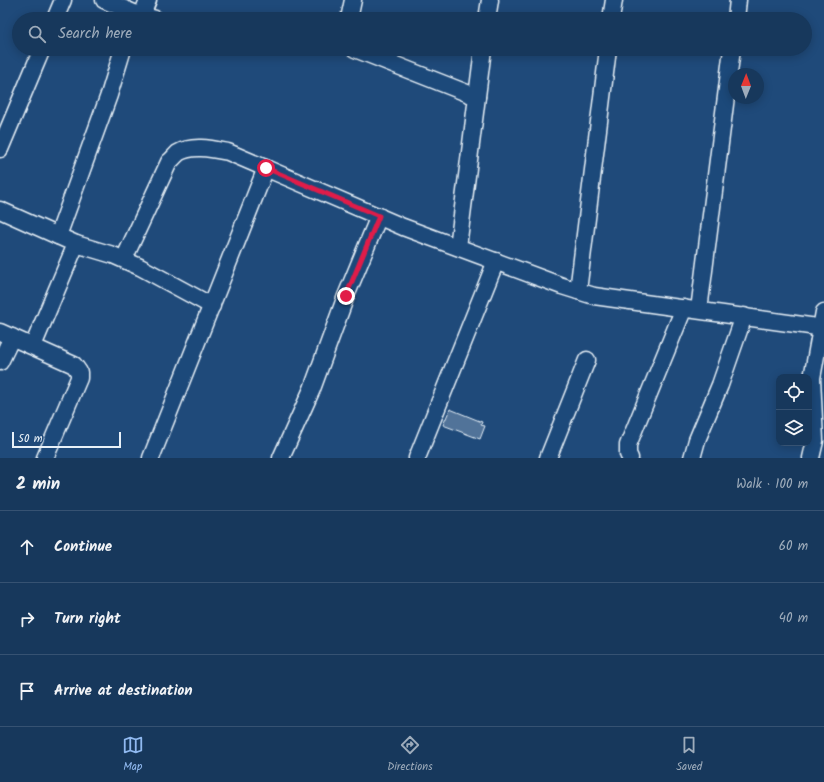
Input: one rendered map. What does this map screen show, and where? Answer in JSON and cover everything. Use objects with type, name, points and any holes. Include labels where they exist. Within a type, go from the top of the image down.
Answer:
[{"type":"street","points":[[58,12],[63,0]]},
{"type":"street","points":[[104,0],[132,12]]},
{"type":"street","points":[[143,12],[148,0]]},
{"type":"street","points":[[350,12],[353,0]]},
{"type":"street","points":[[488,12],[490,0]]},
{"type":"street","points":[[613,12],[614,0]]},
{"type":"street","points":[[737,12],[738,0]]},
{"type":"street","points":[[0,149],[39,56]]},
{"type":"street","points":[[58,236],[109,95],[121,56]]},
{"type":"street","points":[[373,56],[477,97]]},
{"type":"street","points":[[458,247],[482,56]]},
{"type":"street","points":[[578,291],[607,56]]},
{"type":"street","points":[[630,458],[628,454],[628,445],[691,309],[731,56]]},
{"type":"street","points":[[124,259],[169,162],[178,153],[191,149],[214,149],[228,152],[379,216],[458,247],[594,296],[744,316],[823,323],[812,378],[815,441],[811,458]]},
{"type":"street","points":[[151,458],[266,168]]},
{"type":"street","points":[[0,210],[76,244],[124,259],[212,306]]},
{"type":"street","points":[[281,458],[312,389],[346,296],[379,216]]},
{"type":"street","points":[[33,346],[76,244]]},
{"type":"street","points":[[417,458],[496,261]]},
{"type":"street","points":[[692,458],[697,440],[720,384],[744,316]]},
{"type":"street","points":[[0,362],[6,334],[74,365],[79,372],[79,378],[45,458]]},
{"type":"street","points":[[548,458],[587,360]]},
{"type":"building","points":[[450,409],[482,422],[481,425],[485,426],[480,439],[443,425]]},
{"type":"route","points":[[266,168],[379,216],[346,296]]}]
